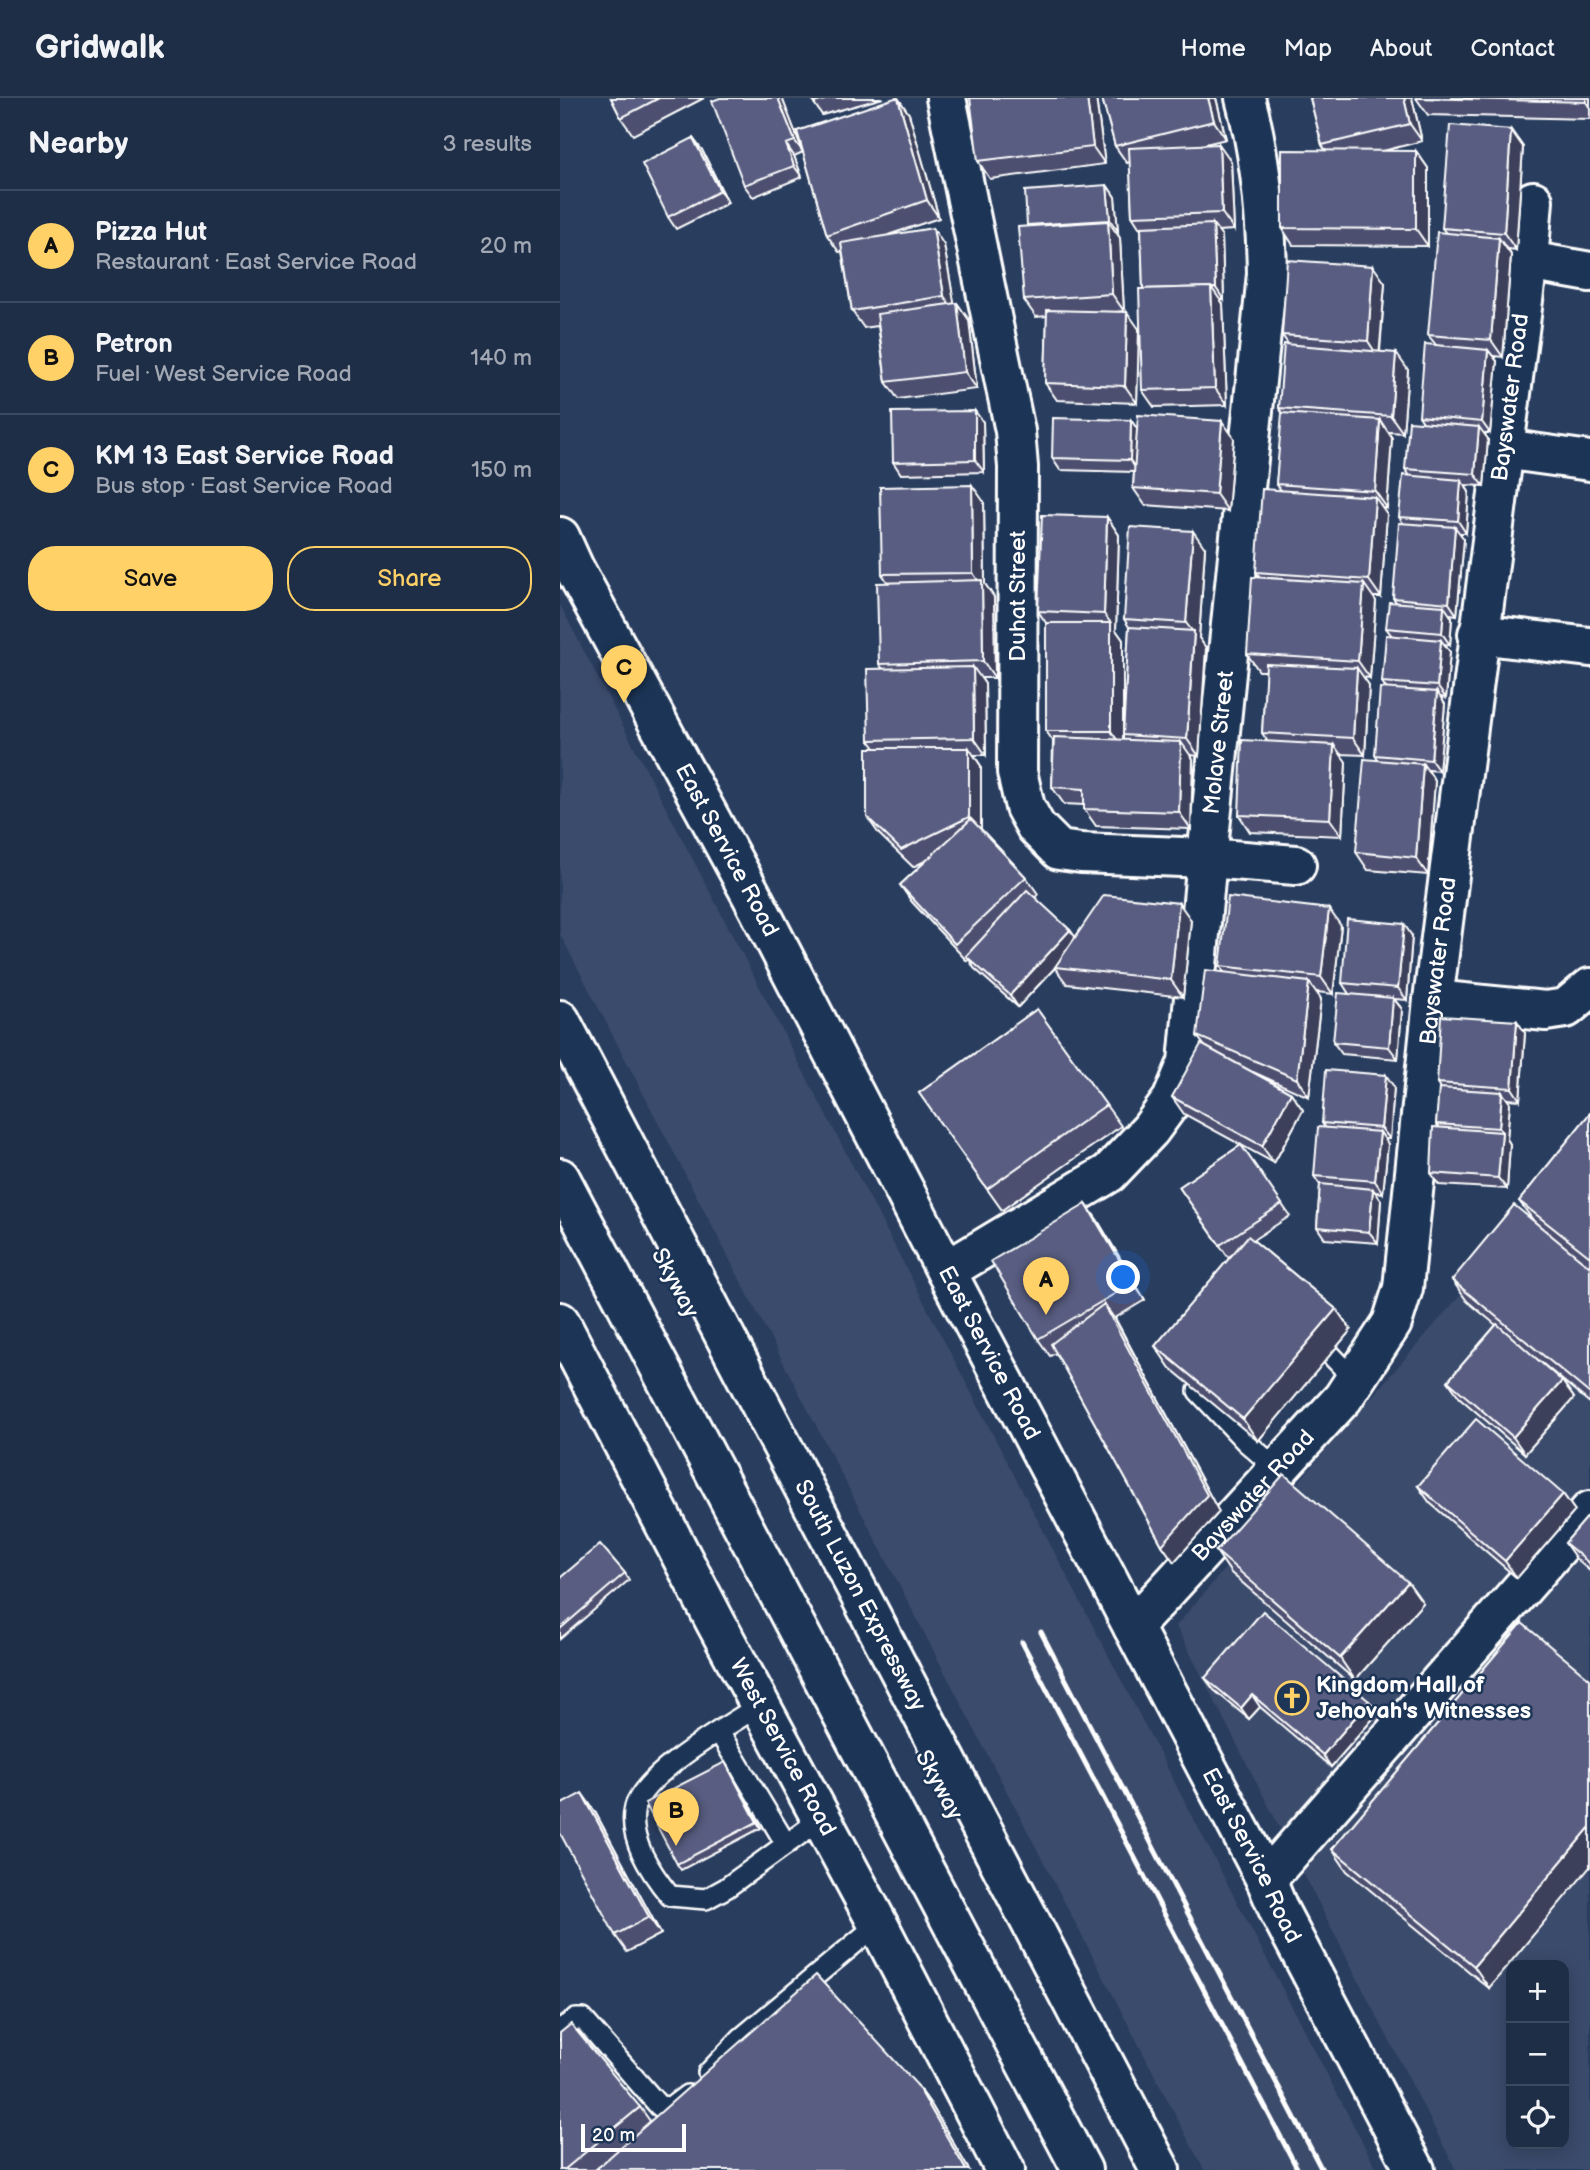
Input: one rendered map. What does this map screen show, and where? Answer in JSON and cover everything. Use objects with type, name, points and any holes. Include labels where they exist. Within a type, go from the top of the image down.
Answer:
[{"type":"main road","name":"Duhat Street","points":[[946,98],[1015,430],[1018,467],[1017,772],[1025,807],[1036,827],[1059,850],[1296,865]]},
{"type":"main road","name":"Molave Street","points":[[946,1271],[1109,1172],[1150,1130],[1172,1100],[1188,1062],[1268,274],[1266,212],[1255,134],[1245,98]]},
{"type":"main road","name":"Bayswater Road","points":[[1133,1627],[1343,1398],[1343,1367],[1392,1323],[1403,1288],[1433,1000],[1528,261],[1533,201]]},
{"type":"main road","points":[[1528,261],[1590,271]]},
{"type":"main road","points":[[1503,449],[1590,461]]},
{"type":"main road","name":"East Service Road","points":[[560,537],[574,568],[752,896],[1415,2170]]},
{"type":"main road","points":[[1478,634],[1590,647]]},
{"type":"main road","points":[[1433,1000],[1546,1011],[1566,1008],[1590,988]]},
{"type":"main road","name":"South Luzon Expressway","points":[[560,1020],[1160,2170]]},
{"type":"main road","name":"Skyway","points":[[560,1066],[1142,2170]]},
{"type":"main road","points":[[560,1178],[1082,2170]]},
{"type":"main road","points":[[560,1228],[1057,2170]]},
{"type":"main road","name":"West Service Road","points":[[562,1329],[878,1924],[1005,2170]]},
{"type":"main road","points":[[1266,1880],[1590,1511]]},
{"type":"lane","points":[[1198,1391],[1245,1441],[1277,1469]]},
{"type":"lane","points":[[760,1705],[672,1764],[646,1786],[635,1808],[635,1827],[641,1852],[654,1877],[670,1896],[706,1899],[726,1888],[821,1819]]},
{"type":"lane","points":[[719,1732],[786,1844]]},
{"type":"lane","points":[[560,2029],[576,2018],[583,2019],[659,2106],[671,2107],[681,2101],[741,2038],[878,1924]]},
{"type":"shaded area","points":[[560,605],[1377,2170],[1204,2170],[560,934]]},
{"type":"shaded area","points":[[1590,1147],[1590,2170],[1456,2170],[1176,1626]]},
{"type":"building","points":[[611,98],[659,98],[621,118]]},
{"type":"building","points":[[720,98],[778,98],[795,141],[786,144],[794,166],[744,185],[712,101]]},
{"type":"building","points":[[813,98],[832,98],[814,103]]},
{"type":"building","points":[[898,98],[927,200],[827,235],[797,131]]},
{"type":"building","points":[[970,98],[1087,98],[1093,147],[978,161]]},
{"type":"building","points":[[1102,98],[1208,98],[1214,121],[1115,146]]},
{"type":"building","points":[[1310,98],[1404,98],[1410,124],[1322,145]]},
{"type":"building","points":[[1416,98],[1586,98],[1586,102]]},
{"type":"building","points":[[1450,125],[1511,130],[1504,233],[1442,228]]},
{"type":"building","points":[[693,138],[720,191],[668,217],[642,164]]},
{"type":"building","points":[[1219,144],[1222,213],[1132,216],[1129,148]]},
{"type":"building","points":[[1282,150],[1416,151],[1416,229],[1282,228]]},
{"type":"building","points":[[1107,185],[1110,220],[1027,225],[1025,191]]},
{"type":"building","points":[[1108,221],[1112,294],[1024,300],[1018,227]]},
{"type":"building","points":[[1213,224],[1216,288],[1143,289],[1141,227]]},
{"type":"building","points":[[933,228],[944,296],[852,311],[841,243]]},
{"type":"building","points":[[1437,232],[1499,238],[1491,340],[1428,335]]},
{"type":"building","points":[[1287,260],[1373,266],[1368,341],[1282,335]]},
{"type":"building","points":[[1211,287],[1215,388],[1142,390],[1139,289]]},
{"type":"building","points":[[957,303],[965,372],[886,382],[877,314]]},
{"type":"building","points":[[1047,310],[1127,312],[1125,386],[1045,383]]},
{"type":"building","points":[[1284,344],[1396,353],[1391,416],[1279,408]]},
{"type":"building","points":[[1425,344],[1488,350],[1482,422],[1419,416]]},
{"type":"building","points":[[975,411],[975,460],[893,462],[892,412]]},
{"type":"building","points":[[1282,413],[1380,420],[1375,491],[1276,484]]},
{"type":"building","points":[[1138,415],[1222,421],[1216,494],[1133,488]]},
{"type":"building","points":[[1053,418],[1131,420],[1130,460],[1052,458]]},
{"type":"building","points":[[1409,421],[1479,427],[1475,474],[1405,469]]},
{"type":"building","points":[[1403,475],[1461,480],[1458,521],[1399,517]]},
{"type":"building","points":[[972,485],[973,573],[882,574],[880,487]]},
{"type":"building","points":[[1262,489],[1375,497],[1369,580],[1256,572]]},
{"type":"building","points":[[1042,515],[1107,517],[1104,614],[1038,611]]},
{"type":"building","points":[[1399,523],[1455,527],[1449,603],[1393,598]]},
{"type":"building","points":[[1130,527],[1193,531],[1186,623],[1124,619]]},
{"type":"building","points":[[1252,577],[1364,584],[1358,661],[1247,654]]},
{"type":"building","points":[[982,580],[983,661],[879,664],[877,583]]},
{"type":"building","points":[[1389,602],[1444,606],[1442,633],[1386,628]]},
{"type":"building","points":[[1046,623],[1111,623],[1111,731],[1046,731]]},
{"type":"building","points":[[1129,627],[1194,631],[1187,739],[1123,735]]},
{"type":"building","points":[[1386,635],[1441,640],[1437,686],[1382,682]]},
{"type":"building","points":[[1266,664],[1357,668],[1353,738],[1262,733]]},
{"type":"building","points":[[973,667],[974,738],[869,740],[867,669]]},
{"type":"building","points":[[1380,688],[1437,692],[1431,760],[1375,755]]},
{"type":"building","points":[[1054,737],[1181,742],[1179,812],[1084,809],[1084,789],[1052,787]]},
{"type":"building","points":[[1242,740],[1334,745],[1330,819],[1239,815]]},
{"type":"building","points":[[867,748],[969,748],[969,817],[901,850],[867,817]]},
{"type":"building","points":[[1364,759],[1423,764],[1416,858],[1356,852]]},
{"type":"building","points":[[971,819],[1026,877],[955,944],[900,885]]},
{"type":"building","points":[[1027,890],[1070,930],[1010,995],[966,956]]},
{"type":"building","points":[[1104,895],[1179,903],[1171,980],[1055,967]]},
{"type":"building","points":[[1228,897],[1329,909],[1321,977],[1220,966]]},
{"type":"building","points":[[1347,919],[1404,924],[1398,988],[1342,983]]},
{"type":"building","points":[[1205,970],[1309,982],[1297,1079],[1197,1036]]},
{"type":"building","points":[[1338,993],[1393,998],[1389,1047],[1333,1042]]},
{"type":"building","points":[[1037,1009],[1106,1105],[987,1189],[919,1093]]},
{"type":"building","points":[[1441,1016],[1517,1021],[1512,1088],[1437,1083]]},
{"type":"building","points":[[1201,1044],[1291,1093],[1262,1146],[1172,1097]]},
{"type":"building","points":[[1326,1070],[1386,1075],[1381,1128],[1322,1123]]},
{"type":"building","points":[[1439,1088],[1502,1092],[1499,1128],[1436,1124]]},
{"type":"building","points":[[1590,1113],[1590,1257],[1519,1201]]},
{"type":"building","points":[[1318,1127],[1380,1132],[1375,1181],[1314,1176]]},
{"type":"building","points":[[1433,1127],[1502,1132],[1498,1178],[1431,1173]]},
{"type":"building","points":[[1241,1145],[1282,1204],[1220,1245],[1179,1187]]},
{"type":"building","points":[[1320,1184],[1373,1189],[1369,1232],[1317,1227]]},
{"type":"building","points":[[1086,1204],[1133,1283],[1038,1339],[991,1261]]},
{"type":"building","points":[[1514,1205],[1590,1267],[1590,1394],[1452,1280]]},
{"type":"building","points":[[1248,1236],[1336,1309],[1243,1419],[1155,1346]]},
{"type":"building","points":[[1104,1304],[1207,1495],[1162,1545],[1051,1344]]},
{"type":"building","points":[[1497,1324],[1562,1381],[1513,1437],[1448,1381]]},
{"type":"building","points":[[1476,1419],[1563,1494],[1505,1561],[1418,1486]]},
{"type":"building","points":[[1284,1474],[1408,1582],[1340,1658],[1216,1551]]},
{"type":"building","points":[[1590,1514],[1590,1564],[1565,1543]]},
{"type":"building","points":[[600,1544],[625,1573],[560,1629],[560,1578]]},
{"type":"building","name":"Kingdom Hall of Jehovah's Witnesses","points":[[1263,1611],[1369,1701],[1323,1755],[1252,1695],[1241,1708],[1205,1678]]},
{"type":"building","points":[[1522,1623],[1590,1679],[1590,1827],[1474,1966],[1332,1849]]},
{"type":"building","points":[[725,1762],[757,1822],[677,1864],[645,1803]]},
{"type":"building","points":[[582,1793],[649,1917],[615,1935],[560,1833],[560,1805]]},
{"type":"building","points":[[816,1975],[917,2085],[966,2170],[595,2170]]},
{"type":"building","points":[[571,2024],[640,2107],[564,2170],[560,2170],[560,2033]]},
{"type":"railway","points":[[1041,1632],[1322,2170]]},
{"type":"railway","points":[[1022,1642],[1298,2170]]},
{"type":"place","name":"KM 13 East Service Road","points":[[624,703]]},
{"type":"place","name":"Pizza Hut","points":[[1046,1315]]},
{"type":"place","name":"Kingdom Hall of Jehovah's Witnesses","points":[[1292,1698]]},
{"type":"place","name":"Petron","points":[[676,1846]]}]
